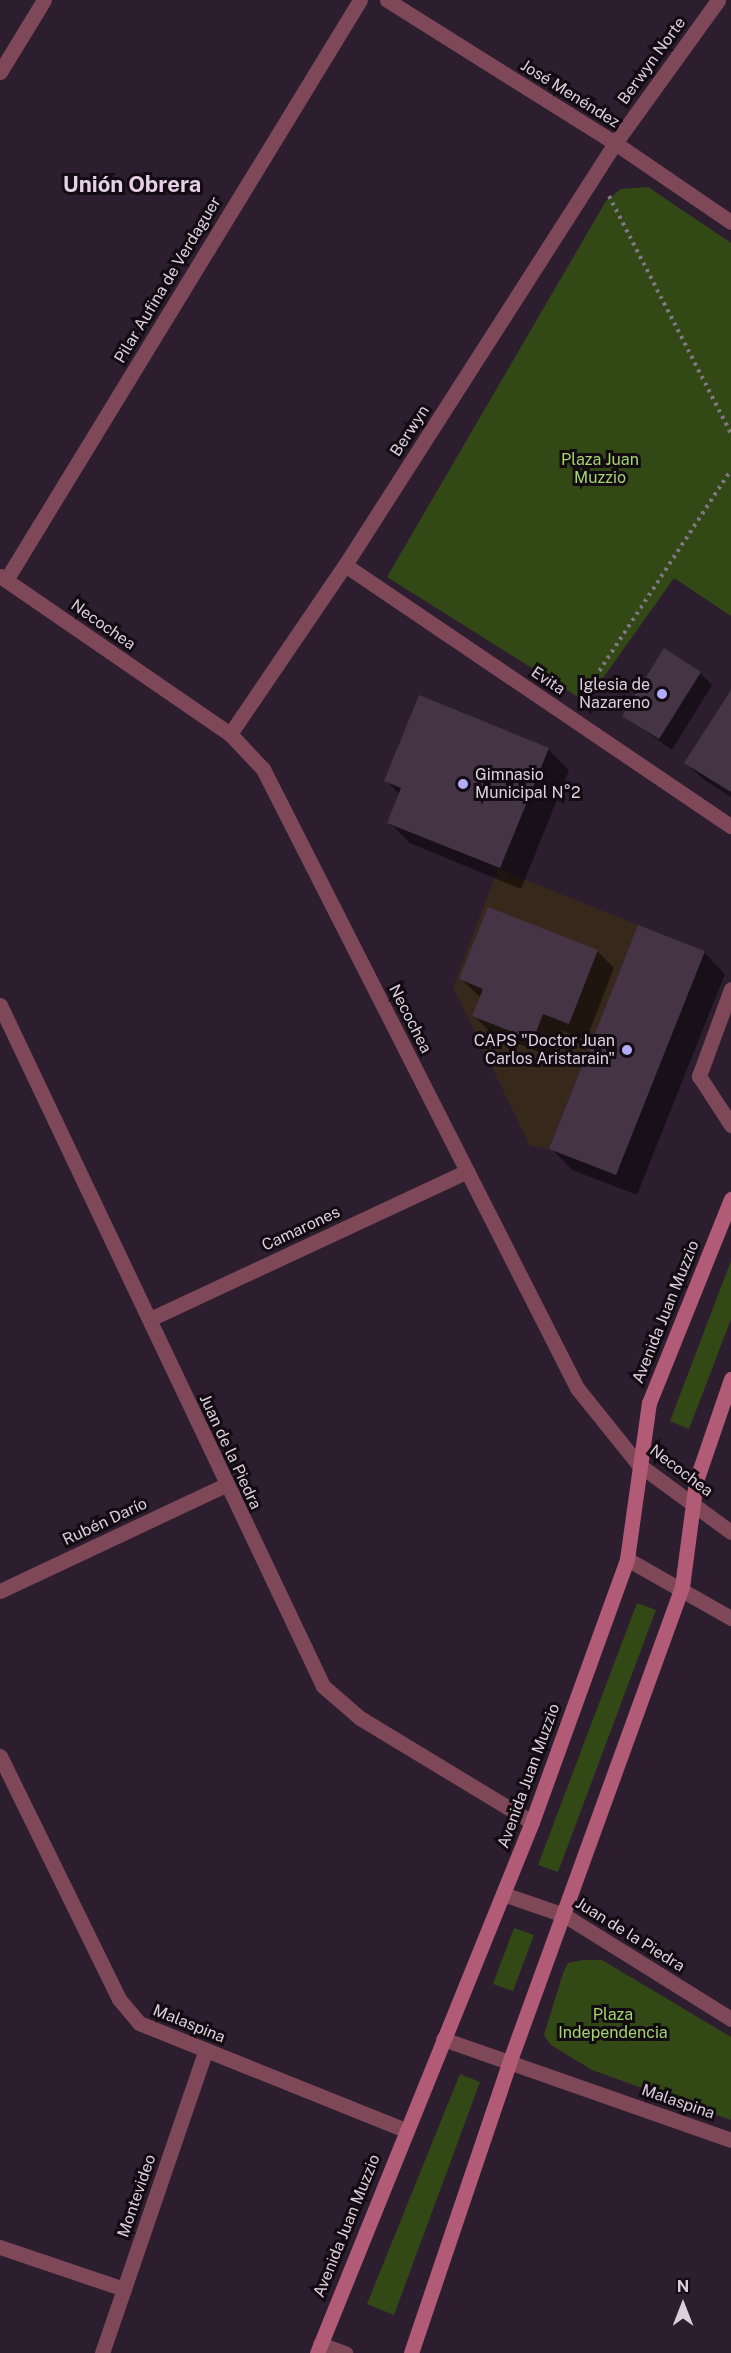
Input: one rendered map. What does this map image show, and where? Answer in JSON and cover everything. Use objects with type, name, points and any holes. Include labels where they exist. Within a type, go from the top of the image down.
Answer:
[{"type":"main road","name":"Avenida Juan Muzzio","points":[[319,2349],[405,2130],[532,1822],[627,1559],[638,1464],[649,1403],[731,1198]]},
{"type":"main road","points":[[411,2353],[509,2063],[682,1587],[693,1503],[709,1435],[731,1379]]},
{"type":"street","points":[[0,72],[44,0]]},
{"type":"street","name":"Pilar Aufina de Verdaguer","points":[[3,578],[360,0]]},
{"type":"street","name":"José Menéndez","points":[[387,0],[615,143],[731,222]]},
{"type":"street","name":"Berwyn Norte","points":[[615,143],[718,0]]},
{"type":"street","name":"Berwyn","points":[[230,734],[345,565],[615,143]]},
{"type":"street","name":"Evita","points":[[345,565],[731,826]]},
{"type":"street","name":"Necochea","points":[[3,578],[230,734],[262,769],[577,1388],[638,1464],[731,1532]]},
{"type":"street","points":[[731,989],[699,1076],[731,1125]]},
{"type":"street","name":"Juan de la Piedra","points":[[0,1005],[150,1319],[225,1485],[323,1686],[360,1718],[532,1822]]},
{"type":"street","name":"Camarones","points":[[150,1319],[468,1171]]},
{"type":"street","name":"Rubén Darío","points":[[0,1591],[225,1485]]},
{"type":"street","points":[[627,1559],[682,1587],[731,1618]]},
{"type":"street","name":"Malaspina","points":[[0,1756],[119,1999],[140,2023],[405,2130]]},
{"type":"street","name":"Juan de la Piedra","points":[[503,1894],[564,1915],[731,2019]]},
{"type":"street","name":"Malaspina","points":[[443,2039],[731,2140]]},
{"type":"street","name":"Montevideo","points":[[102,2353],[206,2050]]},
{"type":"street","points":[[0,2247],[124,2289]]},
{"type":"street","points":[[319,2349],[345,2353]]},
{"type":"path","points":[[597,172],[731,433]]},
{"type":"path","points":[[570,717],[731,470]]},
{"type":"shaded area","points":[[498,869],[638,925],[549,1149],[530,1146],[453,987]]},
{"type":"green space","name":"Plaza Juan Muzzio","points":[[648,187],[731,243],[731,616],[674,578],[586,702],[387,577],[606,201],[621,189]]},
{"type":"green space","points":[[731,1261],[731,1319],[689,1429],[670,1421]]},
{"type":"green space","points":[[637,1603],[656,1610],[558,1872],[538,1865]]},
{"type":"green space","points":[[514,1928],[534,1935],[513,1991],[493,1984]]},
{"type":"green space","name":"Plaza Independencia","points":[[602,1960],[731,2037],[731,2120],[592,2070],[551,2045],[544,2035],[563,1973],[568,1963]]},
{"type":"green space","points":[[460,2074],[480,2082],[394,2315],[367,2304]]},
{"type":"building","name":"Iglesia de Nazareno","points":[[664,648],[701,672],[659,739],[622,716]]},
{"type":"building","points":[[731,690],[731,792],[684,763]]},
{"type":"building","name":"Gimnasio Municipal N°2","points":[[419,695],[549,748],[500,868],[387,823],[401,788],[384,781]]},
{"type":"building","points":[[488,907],[598,950],[569,1024],[543,1014],[533,1040],[472,1016],[483,989],[459,979]]},
{"type":"building","name":"CAPS \"Doctor Juan Carlos Aristarain\"","points":[[638,925],[705,951],[616,1175],[549,1149]]},
{"type":"place","name":"Iglesia de Nazareno","points":[[662,694]]},
{"type":"place","name":"Gimnasio Municipal N°2","points":[[463,784]]},
{"type":"place","name":"CAPS \"Doctor Juan Carlos Aristarain\"","points":[[627,1050]]},
{"type":"district","name":"Unión Obrera","points":[[132,185]]}]
